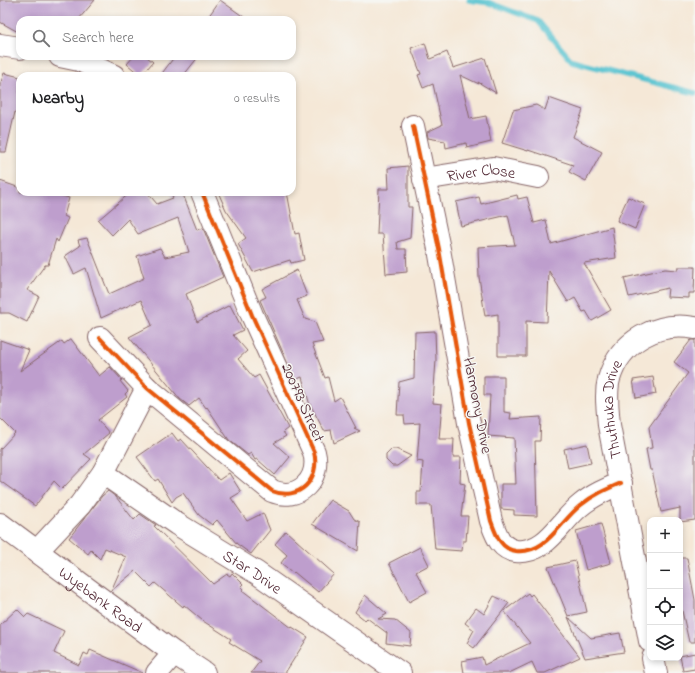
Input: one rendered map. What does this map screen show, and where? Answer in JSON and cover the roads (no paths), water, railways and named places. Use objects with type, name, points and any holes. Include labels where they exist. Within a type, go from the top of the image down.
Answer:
[{"type":"street","points":[[0,46],[16,48]]},
{"type":"street","points":[[79,60],[105,72]]},
{"type":"street","name":"Harmony Drive","points":[[413,126],[439,249],[469,422],[491,521],[502,545],[510,550],[523,552],[535,549],[544,543],[580,505],[599,492],[621,483]]},
{"type":"street","name":"River Close","points":[[424,179],[493,168],[538,177]]},
{"type":"street","name":"200793 Street","points":[[100,338],[147,388],[272,491],[286,495],[298,492],[311,478],[316,468],[316,462],[308,438],[252,315],[204,196]]},
{"type":"street","name":"Thuthuka Drive","points":[[647,625],[609,426],[607,397],[609,380],[616,363],[625,350],[641,336],[661,328],[683,325],[695,328]]},
{"type":"street","points":[[38,551],[80,504],[103,473],[147,388]]},
{"type":"street","name":"Star Drive","points":[[103,473],[177,524],[257,573],[400,673]]},
{"type":"street","name":"Wyebank Road","points":[[0,524],[174,653],[204,673]]},
{"type":"street","points":[[157,673],[174,653]]},
{"type":"street","points":[[654,661],[656,673]]},
{"type":"waterway","points":[[469,0],[490,3],[538,21],[572,61],[695,93]]}]
